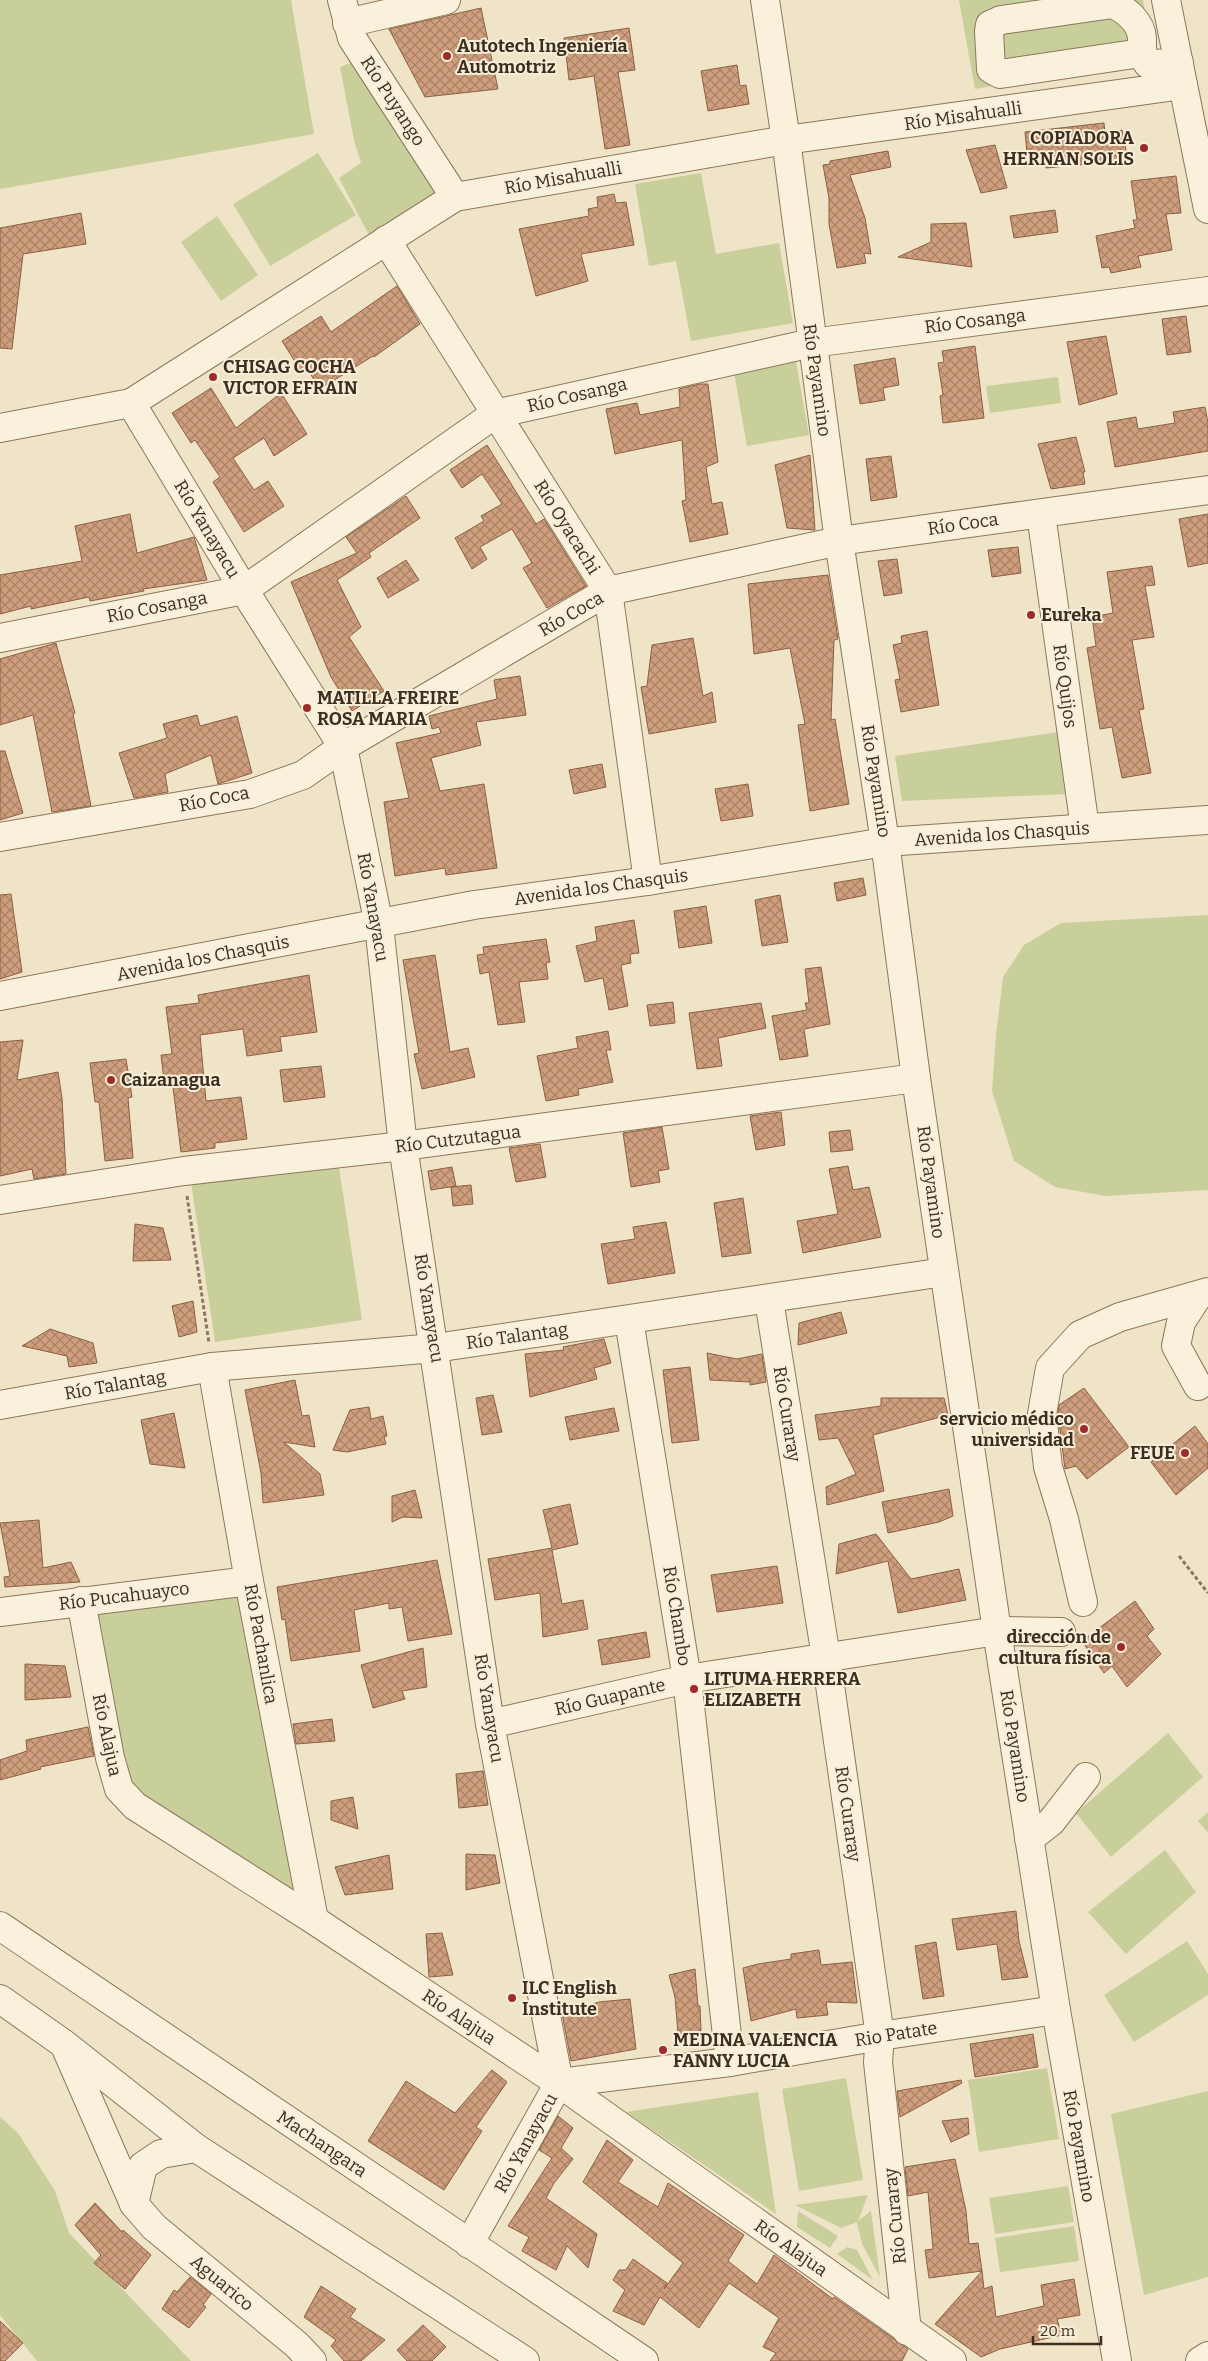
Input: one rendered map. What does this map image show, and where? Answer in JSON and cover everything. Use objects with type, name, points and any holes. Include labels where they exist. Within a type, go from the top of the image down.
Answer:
[{"type":"street","points":[[344,11],[446,0]]},
{"type":"street","name":"Río Payamino","points":[[765,0],[786,140],[839,541],[885,842],[916,1078],[997,1631],[1056,2010],[1117,2361]]},
{"type":"street","points":[[1166,0],[1208,209]]},
{"type":"street","points":[[1141,53],[1000,74],[991,69],[989,31],[990,25],[1001,20],[1113,4],[1123,8],[1137,23],[1142,36],[1141,53],[1148,64],[1181,74]]},
{"type":"street","name":"Río Puyango","points":[[344,11],[352,38],[455,197]]},
{"type":"street","name":"Río Misahualli","points":[[0,428],[131,403],[455,197],[1181,74]]},
{"type":"street","name":"Río Oyacachi","points":[[386,240],[608,591],[648,881]]},
{"type":"street","name":"Río Cosanga","points":[[0,638],[244,590],[495,414],[812,343],[1208,291]]},
{"type":"street","name":"Río Yanayacu","points":[[131,403],[244,590],[343,747],[379,925],[403,1146],[435,1348],[490,1724],[559,2083],[469,2244]]},
{"type":"street","name":"Río Coca","points":[[0,837],[250,794],[303,775],[343,747],[608,591],[839,541],[1208,490]]},
{"type":"street","name":"Río Quijos","points":[[1041,514],[1085,828]]},
{"type":"street","name":"Avenida los Chasquis","points":[[0,996],[474,906],[648,881],[885,842],[1208,820]]},
{"type":"street","name":"Río Cutzutagua","points":[[0,1200],[184,1170],[403,1146],[916,1078]]},
{"type":"street","name":"Río Talantag","points":[[0,1405],[212,1367],[435,1348],[769,1300],[944,1272]]},
{"type":"street","points":[[1203,1294],[1181,1322],[1176,1346],[1205,1388]]},
{"type":"street","points":[[1083,1602],[1064,1519],[1048,1466],[1042,1414],[1050,1368],[1080,1335],[1120,1316],[1203,1294]]},
{"type":"street","name":"Río Curaray","points":[[769,1300],[826,1657],[880,2036],[878,2062],[907,2331]]},
{"type":"street","name":"Río Chambo","points":[[629,1320],[687,1679],[730,2062]]},
{"type":"street","name":"Río Pachanlica","points":[[212,1367],[249,1581],[314,1920]]},
{"type":"street","name":"Río Pucahuayco","points":[[0,1612],[249,1581]]},
{"type":"street","name":"Río Alajua","points":[[81,1601],[110,1758],[119,1789],[135,1806],[314,1920],[559,2083],[952,2361]]},
{"type":"street","name":"Río Guapante","points":[[490,1724],[687,1679],[997,1631],[1061,1632]]},
{"type":"street","points":[[1029,1839],[1051,1822],[1086,1777]]},
{"type":"street","name":"Machangara","points":[[0,1926],[644,2361]]},
{"type":"street","points":[[0,1999],[64,2044],[196,2148],[525,2361]]},
{"type":"street","name":"Rio Patate","points":[[559,2083],[730,2062],[880,2036],[1056,2010]]},
{"type":"street","name":"Aguarico","points":[[64,2044],[134,2204],[154,2227],[297,2345],[312,2361]]},
{"type":"street","points":[[134,2204],[143,2166],[160,2154],[196,2148]]},
{"type":"street","points":[[1200,2361],[1208,2356]]},
{"type":"path","points":[[184,1170],[212,1367]]},
{"type":"path","points":[[1179,1556],[1208,1593]]},
{"type":"green space","points":[[0,0],[291,0],[314,134],[0,189]]},
{"type":"green space","points":[[959,0],[1143,0],[1153,57],[975,89]]},
{"type":"green space","points":[[353,62],[437,194],[371,239],[339,178],[361,163],[354,140],[340,67]]},
{"type":"green space","points":[[318,153],[356,215],[270,266],[233,204]]},
{"type":"green space","points":[[701,173],[716,254],[779,243],[793,323],[691,341],[676,261],[649,266],[635,184]]},
{"type":"green space","points":[[217,216],[258,275],[221,301],[181,242]]},
{"type":"green space","points":[[795,356],[809,435],[747,446],[733,367]]},
{"type":"green space","points":[[1058,377],[1061,403],[990,413],[986,386]]},
{"type":"green space","points":[[1059,732],[1068,794],[902,801],[895,756]]},
{"type":"green space","points":[[1208,915],[1208,1190],[1106,1196],[1055,1187],[1014,1161],[992,1091],[1003,977],[1024,945],[1061,923]]},
{"type":"green space","points":[[338,1160],[362,1320],[215,1342],[191,1182]]},
{"type":"green space","points":[[243,1588],[296,1895],[125,1781],[89,1608]]},
{"type":"green space","points":[[1168,1733],[1203,1777],[1111,1857],[1076,1813]]},
{"type":"green space","points":[[1208,1812],[1208,1833],[1198,1821]]},
{"type":"green space","points":[[1165,1850],[1196,1892],[1126,1954],[1088,1912]]},
{"type":"green space","points":[[1187,1941],[1208,1974],[1208,1995],[1134,2042],[1104,1995]]},
{"type":"green space","points":[[1047,2068],[1059,2139],[979,2152],[968,2080]]},
{"type":"green space","points":[[846,2078],[863,2180],[799,2191],[782,2089]]},
{"type":"green space","points":[[1208,2091],[1208,2277],[1144,2295],[1111,2114]]},
{"type":"green space","points":[[758,2092],[776,2214],[626,2112]]},
{"type":"green space","points":[[0,2117],[18,2133],[55,2191],[69,2233],[191,2361],[37,2361],[0,2315]]},
{"type":"green space","points":[[1068,2186],[1074,2222],[995,2234],[989,2198]]},
{"type":"green space","points":[[868,2195],[858,2221],[871,2211],[880,2277],[862,2244],[857,2222],[841,2228],[795,2205]]},
{"type":"green space","points":[[798,2211],[838,2236],[830,2248],[797,2227]]},
{"type":"green space","points":[[1074,2226],[1079,2261],[1000,2272],[995,2238]]},
{"type":"green space","points":[[847,2247],[857,2250],[873,2280],[837,2254]]},
{"type":"building","name":"Autotech Ingeniería Automotriz","points":[[481,8],[498,89],[425,97],[389,29]]},
{"type":"building","points":[[629,28],[635,70],[618,72],[630,145],[605,149],[594,76],[569,80],[564,38]]},
{"type":"building","points":[[737,65],[740,86],[746,85],[749,104],[708,111],[701,71]]},
{"type":"building","points":[[1104,123],[1105,133],[1122,130],[1128,160],[1046,168],[1043,151],[1027,153],[1025,132]]},
{"type":"building","points":[[995,145],[1007,188],[981,193],[966,150]]},
{"type":"building","points":[[888,151],[891,167],[850,175],[865,218],[871,254],[864,253],[866,263],[837,268],[829,224],[829,198],[823,165],[830,164],[830,161]]},
{"type":"building","points":[[1176,176],[1181,213],[1166,214],[1172,250],[1138,256],[1141,267],[1111,273],[1109,267],[1102,268],[1096,236],[1135,228],[1133,220],[1137,220],[1131,181]]},
{"type":"building","points":[[614,194],[616,203],[626,202],[634,245],[581,254],[588,281],[536,296],[519,229],[589,216],[588,209],[598,207],[597,197]]},
{"type":"building","points":[[1055,210],[1058,232],[1014,238],[1010,216]]},
{"type":"building","points":[[81,213],[86,244],[23,254],[12,349],[0,348],[0,228]]},
{"type":"building","points":[[966,223],[972,267],[898,257],[931,242],[931,224]]},
{"type":"building","points":[[397,286],[420,324],[374,357],[320,389],[306,367],[301,371],[282,341],[321,316],[331,332]]},
{"type":"building","points":[[1186,316],[1191,352],[1167,355],[1162,319]]},
{"type":"building","points":[[1106,336],[1117,394],[1079,405],[1067,342]]},
{"type":"building","points":[[975,346],[984,418],[943,423],[940,396],[943,395],[938,363],[944,362],[942,351]]},
{"type":"building","points":[[895,358],[899,385],[883,388],[885,400],[860,404],[854,365]]},
{"type":"building","points":[[708,384],[718,462],[706,467],[712,504],[722,502],[728,534],[690,542],[682,501],[686,500],[682,440],[615,454],[606,409],[637,403],[640,415],[680,407],[679,389]]},
{"type":"building","points":[[211,388],[236,428],[281,393],[307,434],[274,456],[264,438],[233,458],[254,490],[268,481],[284,506],[244,532],[213,482],[220,477],[195,440],[191,443],[172,413]]},
{"type":"building","points":[[1205,407],[1208,423],[1208,451],[1115,467],[1107,422],[1136,417],[1138,429],[1175,423],[1173,412]]},
{"type":"building","points":[[1076,437],[1085,472],[1083,472],[1085,484],[1051,489],[1038,444]]},
{"type":"building","points":[[487,445],[536,524],[544,519],[586,586],[547,608],[523,568],[532,563],[512,529],[480,547],[487,559],[472,569],[455,538],[484,521],[481,516],[502,504],[482,474],[462,488],[450,470]]},
{"type":"building","points":[[810,455],[815,530],[787,528],[775,465]]},
{"type":"building","points":[[891,456],[897,497],[871,501],[866,459]]},
{"type":"building","points":[[406,496],[420,518],[369,553],[371,557],[337,580],[361,627],[349,637],[384,691],[352,711],[331,677],[291,582],[357,553],[346,537]]},
{"type":"building","points":[[130,514],[137,553],[194,537],[207,580],[143,589],[144,591],[90,601],[89,597],[31,609],[31,606],[0,614],[0,575],[82,561],[75,526]]},
{"type":"building","points":[[1208,514],[1208,563],[1188,567],[1179,519]]},
{"type":"building","points":[[1018,547],[1021,573],[992,577],[988,550]]},
{"type":"building","points":[[897,559],[902,593],[884,596],[878,561]]},
{"type":"building","points":[[406,560],[419,580],[388,598],[377,578]]},
{"type":"building","points":[[1152,566],[1155,585],[1145,586],[1154,637],[1132,640],[1144,709],[1139,710],[1151,773],[1122,778],[1112,727],[1100,729],[1087,648],[1096,646],[1092,617],[1113,613],[1107,572]]},
{"type":"building","points":[[828,575],[838,639],[834,640],[831,720],[835,719],[849,804],[810,811],[798,725],[805,724],[790,648],[754,654],[748,584]]},
{"type":"building","points":[[927,631],[939,705],[901,712],[895,680],[900,679],[893,645],[902,643],[901,636]]},
{"type":"building","points":[[693,638],[703,696],[712,692],[716,722],[649,734],[641,687],[647,686],[652,645]]},
{"type":"building","points":[[56,643],[75,713],[73,714],[91,806],[52,812],[33,715],[0,725],[0,659]]},
{"type":"building","points":[[520,676],[526,715],[476,722],[481,745],[431,758],[440,791],[484,784],[497,868],[446,875],[445,868],[395,876],[384,802],[409,798],[396,743],[441,733],[439,727],[432,729],[429,716],[497,699],[494,680]]},
{"type":"building","points":[[197,715],[200,726],[237,716],[252,773],[218,784],[211,755],[165,774],[168,792],[134,798],[119,753],[167,738],[163,724]]},
{"type":"building","points":[[0,751],[5,751],[23,813],[0,820]]},
{"type":"building","points":[[602,764],[606,787],[574,794],[569,770]]},
{"type":"building","points":[[748,784],[753,816],[721,821],[715,789]]},
{"type":"building","points":[[863,878],[866,895],[837,901],[834,883]]},
{"type":"building","points":[[11,894],[22,972],[0,979],[0,895]]},
{"type":"building","points":[[780,895],[788,942],[762,946],[755,900]]},
{"type":"building","points":[[706,906],[712,943],[679,948],[674,911]]},
{"type":"building","points":[[634,920],[639,953],[630,954],[631,963],[621,965],[628,1006],[609,1010],[603,978],[585,982],[576,946],[597,941],[595,927]]},
{"type":"building","points":[[546,939],[550,962],[546,963],[548,979],[519,982],[525,1022],[498,1025],[489,972],[480,974],[477,955],[484,954],[483,947]]},
{"type":"building","points":[[435,955],[450,1052],[468,1048],[475,1077],[422,1089],[414,1054],[419,1053],[403,960]]},
{"type":"building","points":[[821,967],[830,1024],[804,1029],[808,1056],[780,1060],[772,1016],[807,1010],[805,1003],[809,1003],[805,969]]},
{"type":"building","points":[[309,975],[317,1032],[280,1037],[282,1051],[247,1056],[243,1029],[200,1035],[206,1101],[241,1097],[247,1139],[215,1143],[215,1148],[181,1152],[172,1079],[164,1080],[161,1055],[172,1054],[166,1007],[199,1003],[198,995]]},
{"type":"building","points":[[673,1002],[675,1023],[650,1026],[647,1005]]},
{"type":"building","points":[[761,1003],[766,1028],[718,1038],[722,1066],[697,1069],[689,1013]]},
{"type":"building","points":[[608,1031],[611,1050],[606,1050],[613,1082],[578,1089],[579,1095],[546,1101],[537,1056],[578,1048],[576,1037]]},
{"type":"building","points":[[23,1040],[17,1080],[58,1072],[62,1098],[66,1174],[34,1179],[32,1169],[0,1176],[0,1042]]},
{"type":"building","points":[[126,1059],[132,1097],[128,1098],[133,1158],[105,1161],[99,1102],[95,1102],[90,1063]]},
{"type":"building","points":[[321,1066],[325,1097],[284,1102],[280,1070]]},
{"type":"building","points":[[781,1112],[785,1145],[756,1150],[750,1116]]},
{"type":"building","points":[[662,1127],[669,1169],[658,1171],[660,1182],[631,1187],[623,1133]]},
{"type":"building","points":[[850,1130],[853,1150],[831,1152],[829,1132]]},
{"type":"building","points":[[540,1144],[546,1177],[516,1182],[509,1148]]},
{"type":"building","points":[[848,1166],[853,1190],[869,1187],[881,1237],[803,1253],[797,1221],[838,1214],[829,1169]]},
{"type":"building","points":[[452,1167],[456,1186],[431,1190],[428,1171]]},
{"type":"building","points":[[471,1185],[473,1204],[453,1206],[451,1187]]},
{"type":"building","points":[[743,1198],[751,1253],[722,1257],[714,1203]]},
{"type":"building","points":[[666,1222],[675,1273],[608,1284],[601,1244],[635,1239],[633,1227]]},
{"type":"building","points":[[135,1224],[163,1228],[171,1260],[133,1261]]},
{"type":"building","points":[[193,1301],[197,1332],[179,1337],[172,1306]]},
{"type":"building","points":[[841,1312],[847,1333],[798,1345],[799,1323]]},
{"type":"building","points":[[50,1329],[93,1343],[97,1363],[69,1367],[67,1356],[22,1346]]},
{"type":"building","points":[[604,1339],[611,1363],[594,1368],[597,1379],[530,1397],[525,1354],[564,1350],[563,1347]]},
{"type":"building","points":[[707,1353],[737,1359],[762,1354],[766,1382],[750,1385],[750,1382],[710,1380]]},
{"type":"building","points":[[690,1367],[699,1440],[672,1443],[663,1370]]},
{"type":"building","points":[[295,1380],[302,1416],[309,1415],[315,1447],[284,1442],[320,1474],[324,1495],[263,1503],[261,1473],[245,1390]]},
{"type":"building","name":"servicio médico universidad","points":[[1084,1388],[1129,1447],[1087,1479],[1076,1466],[1065,1469],[1058,1414],[1059,1405]]},
{"type":"building","points":[[493,1395],[502,1432],[482,1435],[476,1398]]},
{"type":"building","points":[[881,1398],[944,1398],[948,1415],[873,1435],[884,1491],[827,1505],[826,1487],[856,1474],[838,1438],[819,1440],[815,1415],[881,1406]]},
{"type":"building","points":[[369,1407],[371,1419],[383,1416],[387,1436],[384,1437],[386,1444],[347,1452],[333,1450],[350,1410]]},
{"type":"building","points":[[614,1408],[619,1431],[570,1440],[565,1417]]},
{"type":"building","points":[[174,1413],[185,1468],[150,1464],[141,1420]]},
{"type":"building","name":"FEUE","points":[[1195,1426],[1208,1444],[1208,1468],[1176,1495],[1151,1462]]},
{"type":"building","points":[[949,1489],[953,1516],[939,1522],[888,1533],[882,1502]]},
{"type":"building","points":[[415,1490],[422,1518],[403,1517],[392,1522],[392,1496]]},
{"type":"building","points":[[570,1504],[578,1544],[552,1550],[562,1604],[583,1600],[588,1629],[543,1637],[540,1593],[495,1600],[488,1559],[552,1548],[543,1510]]},
{"type":"building","points":[[39,1520],[43,1568],[71,1562],[80,1582],[5,1587],[4,1577],[10,1576],[0,1523]]},
{"type":"building","points":[[876,1534],[911,1579],[959,1569],[966,1600],[898,1613],[888,1561],[836,1574],[839,1544]]},
{"type":"building","points":[[437,1560],[452,1634],[408,1641],[402,1607],[389,1609],[389,1603],[354,1610],[360,1651],[291,1661],[285,1619],[282,1620],[277,1587]]},
{"type":"building","points":[[777,1566],[783,1603],[717,1612],[711,1575]]},
{"type":"building","name":"dirección de cultura física","points":[[1135,1601],[1154,1629],[1147,1636],[1161,1654],[1127,1687],[1112,1666],[1104,1673],[1082,1641]]},
{"type":"building","points":[[646,1632],[650,1657],[602,1665],[598,1640]]},
{"type":"building","points":[[423,1648],[427,1687],[402,1691],[405,1699],[373,1708],[361,1665]]},
{"type":"building","points":[[25,1664],[65,1666],[71,1697],[25,1700]]},
{"type":"building","points":[[332,1719],[335,1741],[296,1744],[293,1724]]},
{"type":"building","points":[[88,1727],[94,1756],[40,1767],[41,1769],[0,1780],[0,1760],[27,1751],[26,1740]]},
{"type":"building","points":[[483,1771],[488,1805],[459,1808],[456,1774]]},
{"type":"building","points":[[353,1797],[358,1829],[331,1820],[331,1801]]},
{"type":"building","points":[[466,1854],[495,1855],[500,1883],[466,1890]]},
{"type":"building","points":[[389,1855],[393,1889],[345,1895],[335,1867]]},
{"type":"building","points":[[1016,1911],[1019,1941],[1028,1977],[1002,1980],[997,1944],[957,1950],[952,1919]]},
{"type":"building","points":[[442,1933],[453,1975],[429,1977],[426,1934]]},
{"type":"building","points":[[936,1942],[944,1996],[923,1999],[915,1946]]},
{"type":"building","points":[[819,1950],[821,1965],[852,1962],[857,2003],[826,2002],[828,2015],[797,2018],[796,2009],[751,2021],[743,1968],[791,1959],[791,1954]]},
{"type":"building","points":[[695,1969],[701,2031],[678,2034],[675,1997],[669,1975]]},
{"type":"building","points":[[630,1999],[636,2049],[571,2061],[562,2013],[599,2002]]},
{"type":"building","points":[[1033,2034],[1038,2067],[975,2077],[970,2044]]},
{"type":"building","points":[[492,2070],[507,2082],[476,2127],[482,2131],[444,2190],[368,2141],[406,2081],[455,2113]]},
{"type":"building","points":[[961,2080],[962,2083],[900,2117],[897,2091]]},
{"type":"building","points":[[558,2116],[573,2128],[561,2148],[573,2159],[554,2183],[546,2198],[597,2234],[588,2268],[567,2246],[556,2270],[522,2251],[529,2237],[508,2226],[552,2158],[539,2150]]},
{"type":"building","points":[[968,2118],[969,2134],[951,2142],[942,2121]]},
{"type":"building","points":[[607,2140],[633,2160],[618,2182],[658,2207],[668,2183],[744,2235],[728,2261],[757,2284],[774,2255],[833,2299],[834,2297],[908,2349],[902,2361],[770,2361],[776,2353],[763,2347],[779,2318],[729,2283],[699,2328],[660,2297],[644,2325],[613,2311],[625,2290],[613,2280],[619,2270],[626,2270],[633,2259],[667,2283],[664,2289],[683,2263],[583,2182]]},
{"type":"building","points":[[955,2159],[966,2211],[969,2244],[978,2243],[982,2271],[929,2278],[925,2250],[933,2249],[928,2192],[908,2196],[905,2167]]},
{"type":"building","points":[[95,2203],[122,2232],[123,2230],[151,2255],[125,2289],[94,2263],[101,2255],[75,2225]]},
{"type":"building","points":[[982,2271],[984,2289],[992,2286],[996,2317],[1044,2306],[1041,2285],[1074,2279],[1080,2315],[1057,2319],[1062,2335],[1000,2349],[981,2357],[935,2324]]},
{"type":"building","points":[[190,2277],[211,2294],[203,2305],[206,2307],[189,2328],[162,2309],[174,2290],[177,2292]]},
{"type":"building","points":[[321,2286],[356,2309],[350,2317],[385,2340],[361,2361],[344,2361],[331,2346],[336,2340],[304,2317]]},
{"type":"building","points":[[0,2321],[23,2343],[5,2361],[0,2361]]},
{"type":"building","points":[[423,2325],[446,2347],[432,2361],[407,2361],[397,2350]]},
{"type":"place","name":"Autotech Ingeniería Automotriz","points":[[447,56]]},
{"type":"place","name":"COPIADORA HERNAN SOLIS","points":[[1144,148]]},
{"type":"place","name":"CHISAG COCHA VICTOR EFRAIN","points":[[213,377]]},
{"type":"place","name":"Eureka","points":[[1031,615]]},
{"type":"place","name":"MATILLA FREIRE ROSA MARIA","points":[[307,708]]},
{"type":"place","name":"Caizanagua","points":[[111,1080]]},
{"type":"place","name":"servicio médico universidad","points":[[1084,1429]]},
{"type":"place","name":"FEUE","points":[[1185,1453]]},
{"type":"place","name":"dirección de cultura física","points":[[1121,1647]]},
{"type":"place","name":"LITUMA HERRERA ELIZABETH","points":[[694,1689]]},
{"type":"place","name":"ILC English Institute","points":[[512,1998]]},
{"type":"place","name":"MEDINA VALENCIA FANNY LUCIA","points":[[663,2050]]}]
